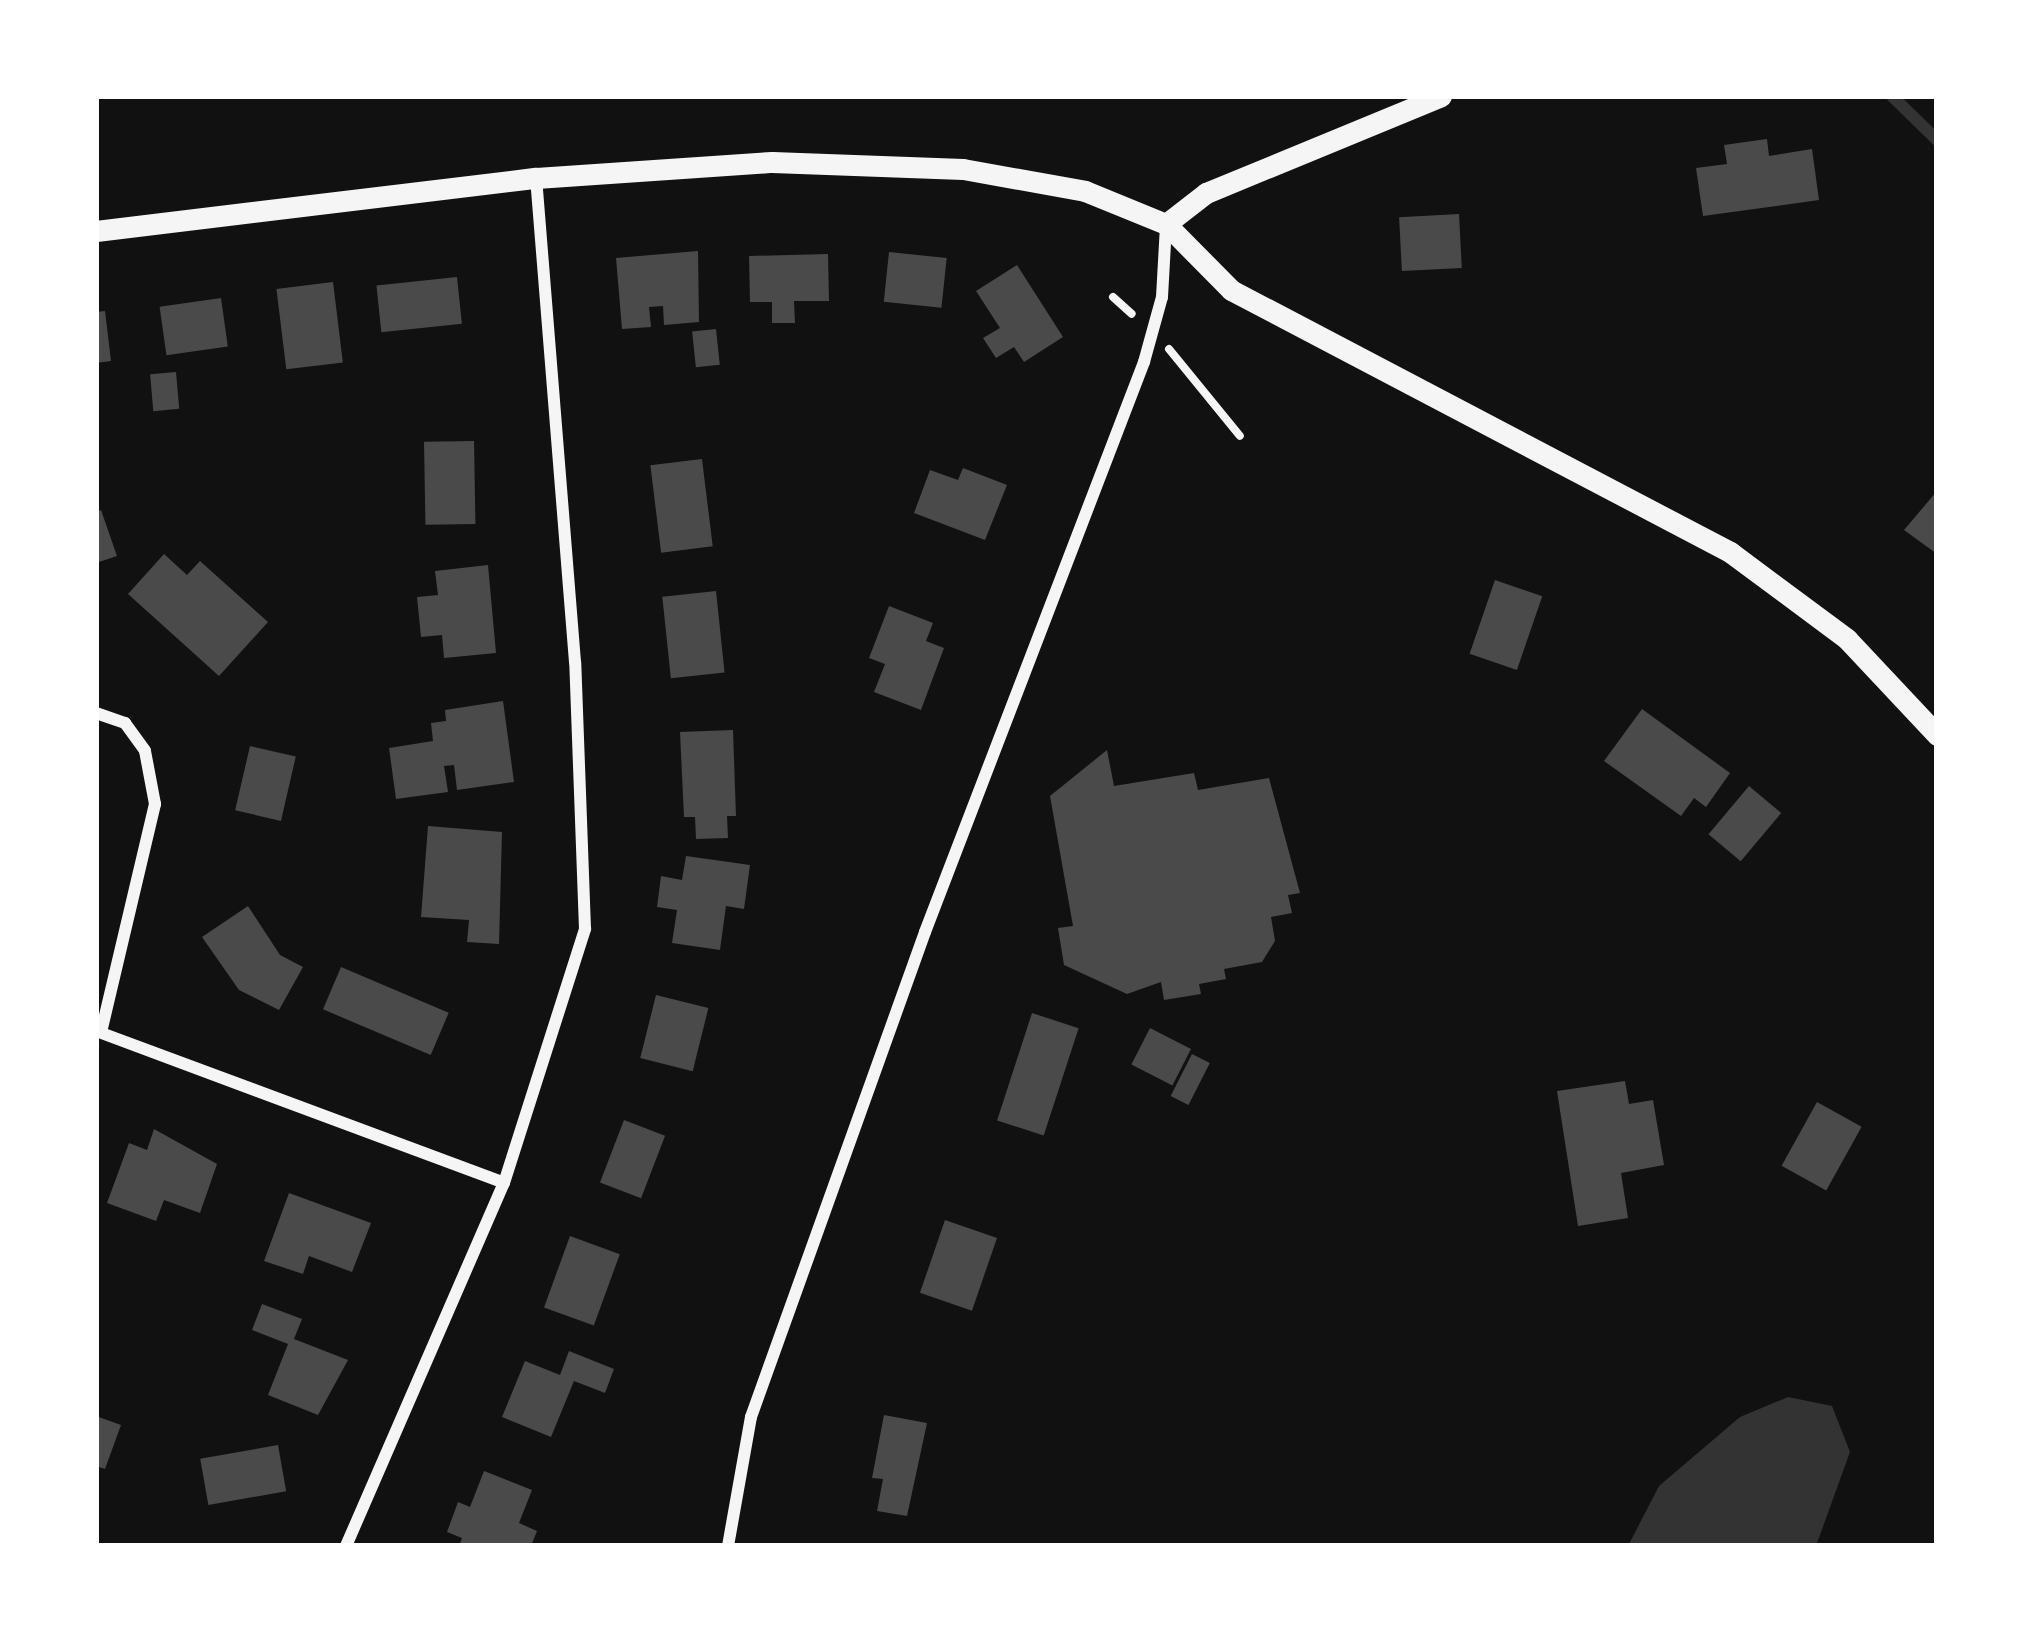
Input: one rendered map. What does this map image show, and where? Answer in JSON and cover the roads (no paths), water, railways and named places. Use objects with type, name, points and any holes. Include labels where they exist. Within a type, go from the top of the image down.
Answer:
[{"type":"street","points":[[728,1546],[751,1417],[1154,333],[1166,224],[1206,193],[1442,96]]},
{"type":"street","points":[[96,231],[667,165],[890,163],[1085,190],[1166,224],[1232,290],[1730,552],[1847,639],[1937,735]]},
{"type":"street","points":[[346,1546],[504,1183],[585,929],[575,662],[536,178]]},
{"type":"street","points":[[96,713],[125,723],[145,751],[155,804],[98,1031],[504,1183]]},
{"type":"waterway","points":[[1892,96],[1937,140]]}]
